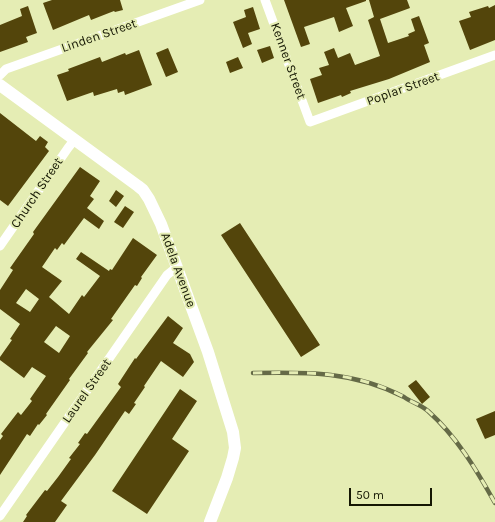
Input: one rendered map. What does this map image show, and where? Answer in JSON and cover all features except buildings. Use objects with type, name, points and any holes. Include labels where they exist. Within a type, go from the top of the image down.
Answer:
[{"type":"street","name":"Linden Street","points":[[0,75],[6,68],[200,0]]},
{"type":"street","name":"Kenner Street","points":[[265,0],[310,122]]},
{"type":"street","name":"Poplar Street","points":[[310,122],[495,55]]},
{"type":"street","name":"Adela Avenue","points":[[0,85],[143,190],[149,199],[161,224],[208,352],[233,432],[235,448],[233,458],[210,522]]},
{"type":"street","name":"Church Street","points":[[0,246],[75,139]]},
{"type":"street","name":"Laurel Street","points":[[0,514],[167,275],[177,267]]},
{"type":"railway","points":[[253,373],[312,373],[349,378],[385,388],[404,397],[428,411],[448,432],[481,478],[495,503]]}]
